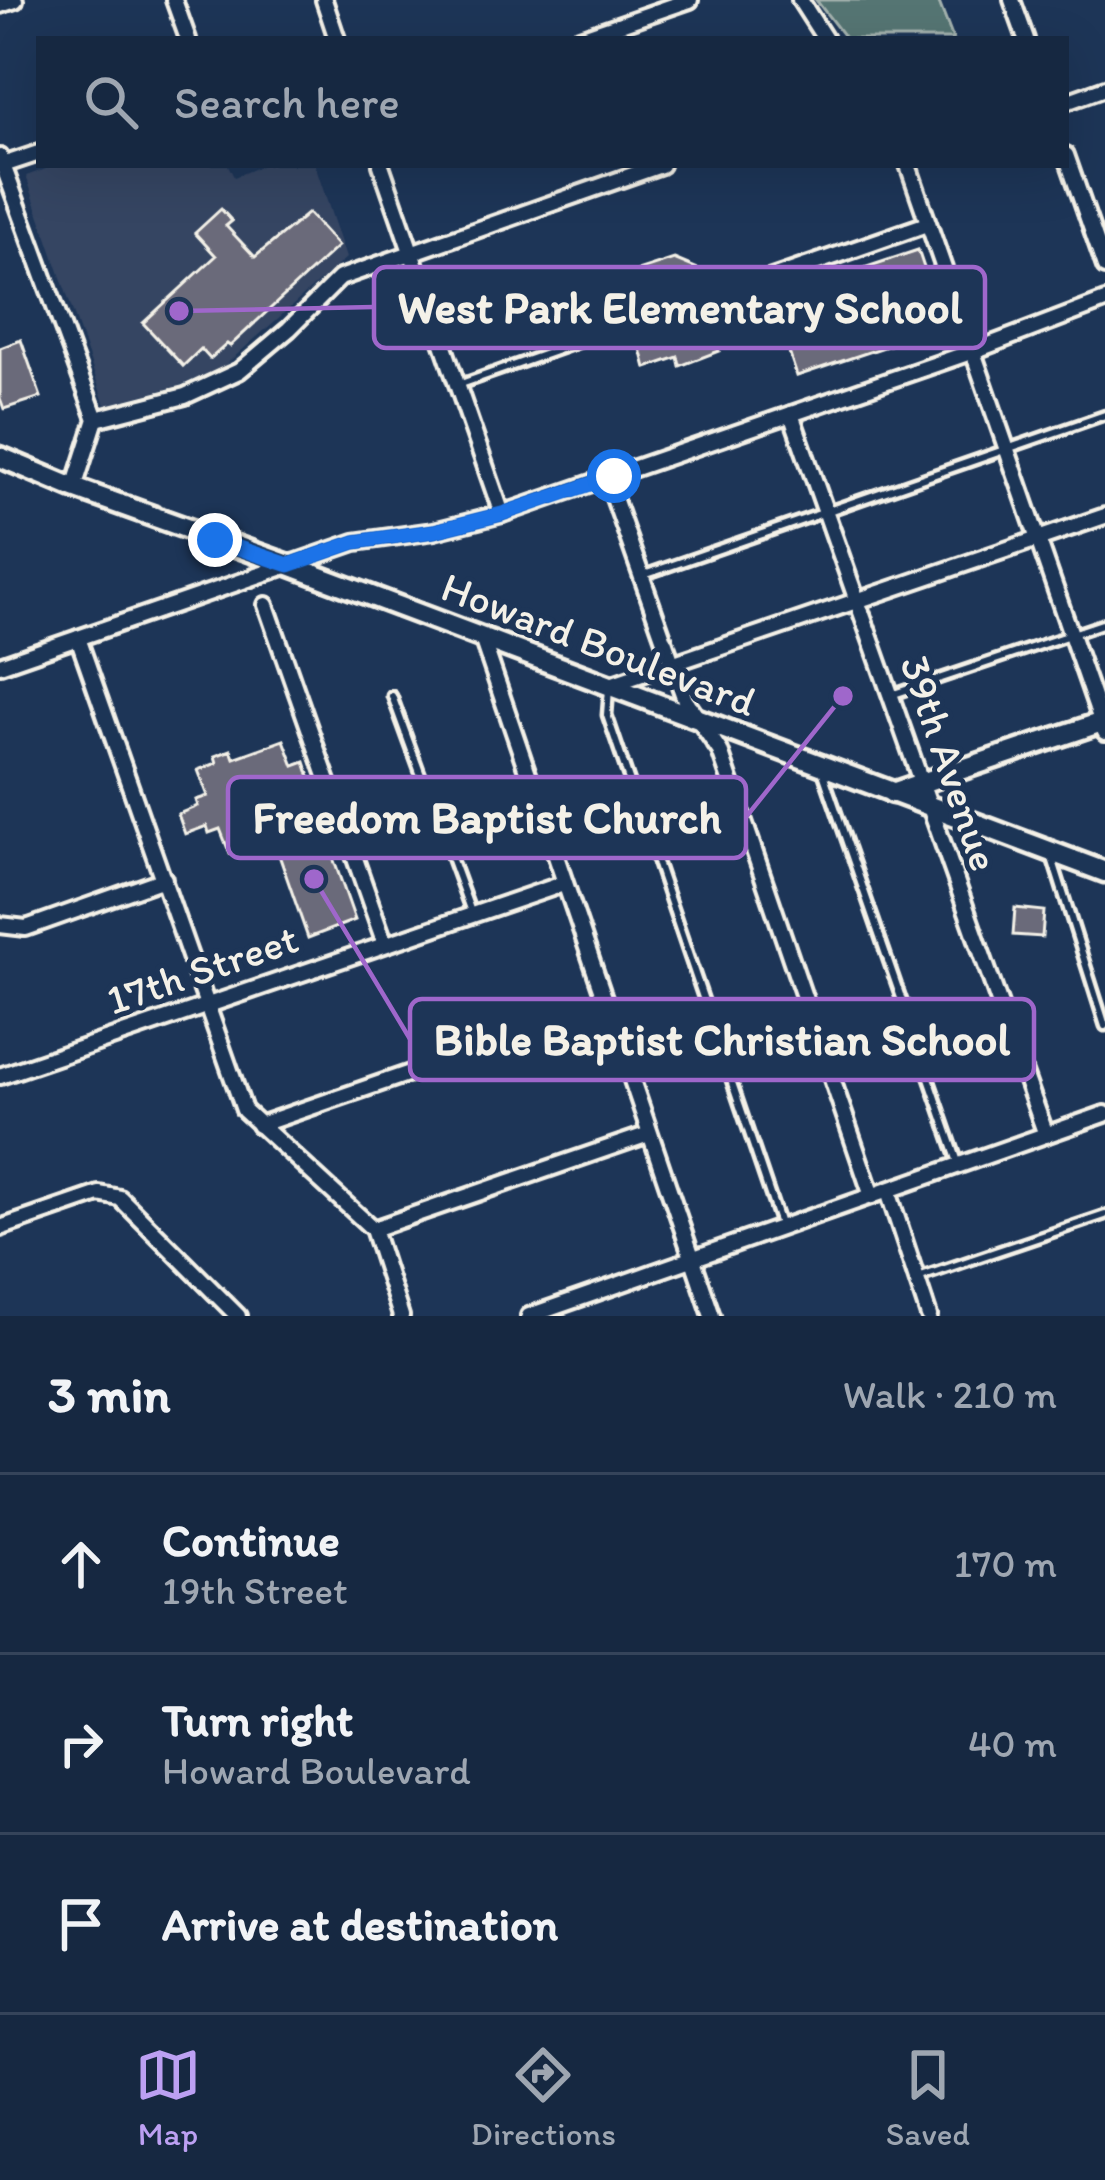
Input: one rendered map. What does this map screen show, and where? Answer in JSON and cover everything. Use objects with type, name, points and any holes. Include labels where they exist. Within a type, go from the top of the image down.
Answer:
[{"type":"main road","name":"Howard Boulevard","points":[[0,457],[1105,872]]},
{"type":"main road","points":[[892,793],[1104,725]]},
{"type":"street","points":[[0,4],[15,0]]},
{"type":"street","points":[[174,0],[187,36]]},
{"type":"street","points":[[324,0],[336,36]]},
{"type":"street","points":[[586,36],[690,0]]},
{"type":"street","points":[[800,0],[824,36]]},
{"type":"street","points":[[1012,0],[1025,36]]},
{"type":"street","points":[[1069,100],[1105,88]]},
{"type":"street","points":[[36,154],[2,161],[96,419],[74,488]]},
{"type":"street","points":[[1069,164],[1105,267]]},
{"type":"street","points":[[382,168],[502,514]]},
{"type":"street","points":[[96,419],[185,396],[239,371],[340,278],[652,168]]},
{"type":"street","points":[[909,168],[1104,725]]},
{"type":"street","points":[[746,287],[927,224]]},
{"type":"street","points":[[0,665],[355,542],[434,531],[502,514],[1105,301]]},
{"type":"street","name":"39th Avenue","points":[[791,414],[1046,1135]]},
{"type":"street","points":[[607,478],[673,666],[698,721],[720,752],[929,1316]]},
{"type":"street","points":[[609,686],[1105,516]]},
{"type":"street","points":[[266,604],[385,944]]},
{"type":"street","points":[[78,638],[240,1100],[259,1125],[373,1229],[401,1316]]},
{"type":"street","points":[[482,638],[712,1316]]},
{"type":"street","points":[[0,925],[26,928],[164,879]]},
{"type":"street","name":"17th Street","points":[[0,1076],[563,884]]},
{"type":"street","points":[[259,1125],[605,1006]]},
{"type":"street","points":[[529,1316],[1105,1114]]},
{"type":"street","points":[[373,1229],[649,1134]]},
{"type":"street","points":[[0,1228],[99,1194],[120,1198],[238,1316]]},
{"type":"lane","points":[[457,386],[606,333]]},
{"type":"lane","points":[[641,576],[1105,415]]},
{"type":"lane","points":[[891,695],[1105,623]]},
{"type":"lane","points":[[609,686],[608,715],[781,1227]]},
{"type":"lane","points":[[392,696],[472,915]]},
{"type":"lane","points":[[821,764],[826,791],[959,1166]]},
{"type":"lane","points":[[1050,852],[1105,1026]]},
{"type":"lane","points":[[916,1279],[1105,1215]]},
{"type":"shaded area","points":[[49,168],[230,168],[234,177],[256,168],[316,168],[346,258],[222,368],[178,386],[105,405],[26,176]]},
{"type":"green space","points":[[816,0],[938,0],[952,36],[844,36]]},
{"type":"building","points":[[221,209],[232,221],[226,226],[255,257],[308,213],[338,246],[230,346],[210,359],[201,349],[183,366],[143,323],[216,256],[195,233]]},
{"type":"building","points":[[918,250],[944,327],[797,376],[771,299]]},
{"type":"building","points":[[674,259],[703,271],[712,300],[726,309],[719,323],[723,335],[714,339],[719,351],[680,366],[678,357],[646,368],[635,326],[645,324],[636,296],[640,283],[625,275]]},
{"type":"building","points":[[21,340],[41,397],[4,409],[0,348]]},
{"type":"building","points":[[284,740],[294,766],[305,762],[315,792],[305,796],[315,823],[320,821],[355,920],[308,938],[273,838],[230,854],[220,829],[209,833],[207,826],[185,834],[178,814],[208,796],[198,770],[217,763],[215,756],[231,750],[234,758]]},
{"type":"building","points":[[1015,908],[1044,911],[1042,937],[1013,935]]},
{"type":"place","name":"West Park Elementary School","points":[[179,311]]},
{"type":"place","name":"Freedom Baptist Church","points":[[843,696]]},
{"type":"place","name":"Bible Baptist Christian School","points":[[314,879]]},
{"type":"route","points":[[215,540],[289,565],[355,542],[434,531],[502,514],[614,476]]}]
